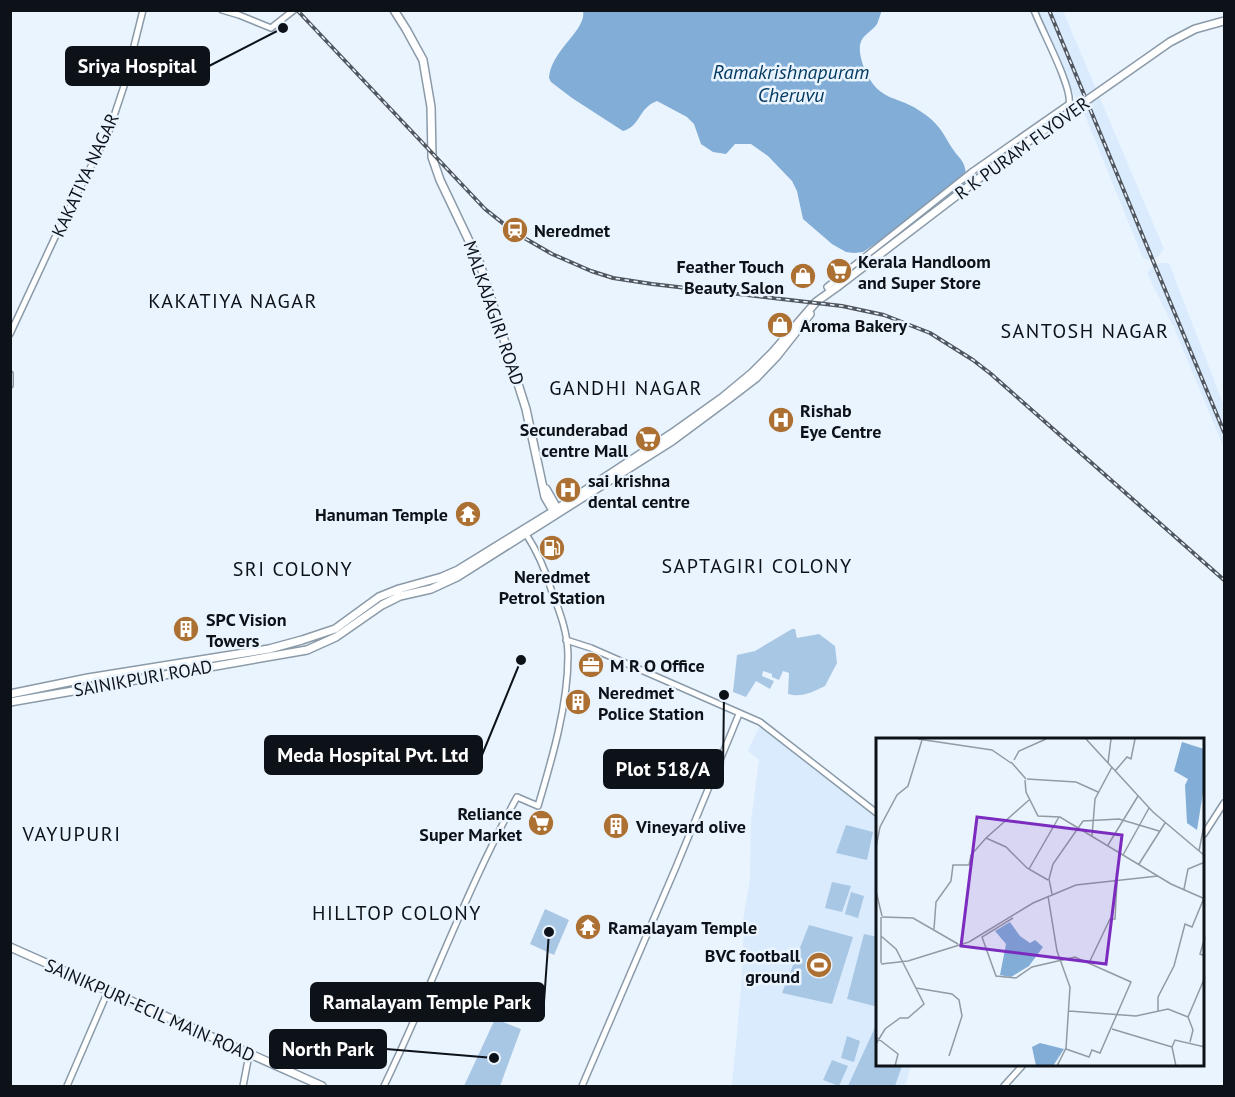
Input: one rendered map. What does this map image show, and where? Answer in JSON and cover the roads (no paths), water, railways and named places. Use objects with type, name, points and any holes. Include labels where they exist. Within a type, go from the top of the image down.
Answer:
[{"type":"main road","name":"MALKAJAGIRI ROAD","points":[[394,10],[423,60],[431,107],[432,157],[440,180],[480,264],[526,410],[543,485],[556,512]]},
{"type":"main road","name":"R K PURAM FLYOVER","points":[[819,300],[1016,150],[1170,42],[1195,29],[1224,21]]},
{"type":"main road","name":"SAINIKPURI ROAD","points":[[10,702],[307,650],[336,637],[379,597],[458,570],[672,441],[756,378],[777,356],[819,300]]},
{"type":"main road","name":"SAINIKPURI ROAD","points":[[10,694],[57,684],[269,649],[319,635],[357,619],[400,596],[431,589],[457,577],[526,534],[556,512]]},
{"type":"main road","points":[[57,684],[59,693]]},
{"type":"main road","name":"SAINIKPURI-ECIL MAIN ROAD","points":[[10,947],[322,1086]]},
{"type":"street","name":"KAKATIYA NAGAR","points":[[10,334],[57,233],[109,131],[124,86],[144,10]]},
{"type":"street","points":[[222,10],[271,28],[294,10]]},
{"type":"street","points":[[830,292],[827,286],[871,251],[973,171],[1069,104],[1070,98],[1034,10]]},
{"type":"street","points":[[10,374],[11,385]]},
{"type":"street","points":[[384,1086],[459,915],[517,797],[538,806],[554,746],[565,690],[568,655],[563,624],[547,577],[526,534]]},
{"type":"street","points":[[566,640],[591,648],[760,722],[876,812]]},
{"type":"street","points":[[582,1086],[740,714]]},
{"type":"street","points":[[1205,831],[1224,802]]},
{"type":"street","points":[[67,1086],[108,991]]},
{"type":"street","points":[[243,1086],[249,1055]]},
{"type":"street","points":[[1004,1086],[1020,1067]]},
{"type":"water","name":"Ramakrishnapuram Cheruvu","points":[[583,11],[882,11],[877,24],[863,38],[860,45],[861,58],[871,82],[884,94],[914,107],[933,121],[962,160],[966,175],[863,252],[846,252],[832,244],[803,219],[797,191],[792,181],[768,156],[751,144],[735,144],[726,154],[713,152],[701,144],[694,124],[687,117],[657,101],[646,108],[629,129],[623,131],[551,82],[549,78],[551,68],[580,26]]},
{"type":"railway","points":[[297,10],[485,209],[514,232],[552,254],[613,278],[842,306],[884,315],[930,333],[991,374],[1224,580]]},
{"type":"railway","points":[[1049,10],[1224,432]]},
{"type":"place","name":"Sriya Hospital","points":[[283,28]]},
{"type":"place","name":"Neredmet","points":[[515,230]]},
{"type":"place","name":"Kerala Handloom and Super Store","points":[[839,271]]},
{"type":"place","name":"Feather Touch Beauty Salon","points":[[803,276]]},
{"type":"place","name":"Aroma Bakery","points":[[780,325]]},
{"type":"place","name":"Rishab Eye Centre","points":[[781,420]]},
{"type":"place","name":"Secunderabad centre Mall","points":[[648,439]]},
{"type":"place","name":"sai krishna dental centre","points":[[568,490]]},
{"type":"place","name":"Hanuman Temple","points":[[468,514]]},
{"type":"place","name":"Neredmet Petrol Station","points":[[552,548]]},
{"type":"place","name":"SPC Vision Towers","points":[[186,629]]},
{"type":"place","name":"Meda Hospital Pvt. Ltd","points":[[521,660]]},
{"type":"place","name":"M R O Office","points":[[591,665]]},
{"type":"place","name":"Plot 518/A","points":[[724,695]]},
{"type":"place","name":"Neredmet Police Station","points":[[578,702]]},
{"type":"place","name":"Reliance Super Market","points":[[541,823]]},
{"type":"place","name":"Vineyard olive","points":[[616,826]]},
{"type":"place","name":"Ramalayam Temple","points":[[588,927]]},
{"type":"place","name":"Ramalayam Temple Park","points":[[549,932]]},
{"type":"place","name":"BVC football ground","points":[[819,965]]},
{"type":"place","name":"North Park","points":[[494,1058]]},
{"type":"district","name":"KAKATIYA NAGAR","points":[[233,301]]},
{"type":"district","name":"SANTOSH NAGAR","points":[[1085,331]]},
{"type":"district","name":"GANDHI NAGAR","points":[[626,388]]},
{"type":"district","name":"SAPTAGIRI COLONY","points":[[757,566]]},
{"type":"district","name":"SRI COLONY","points":[[293,569]]},
{"type":"district","name":"VAYUPURI","points":[[72,834]]},
{"type":"district","name":"HILLTOP COLONY","points":[[397,913]]}]
